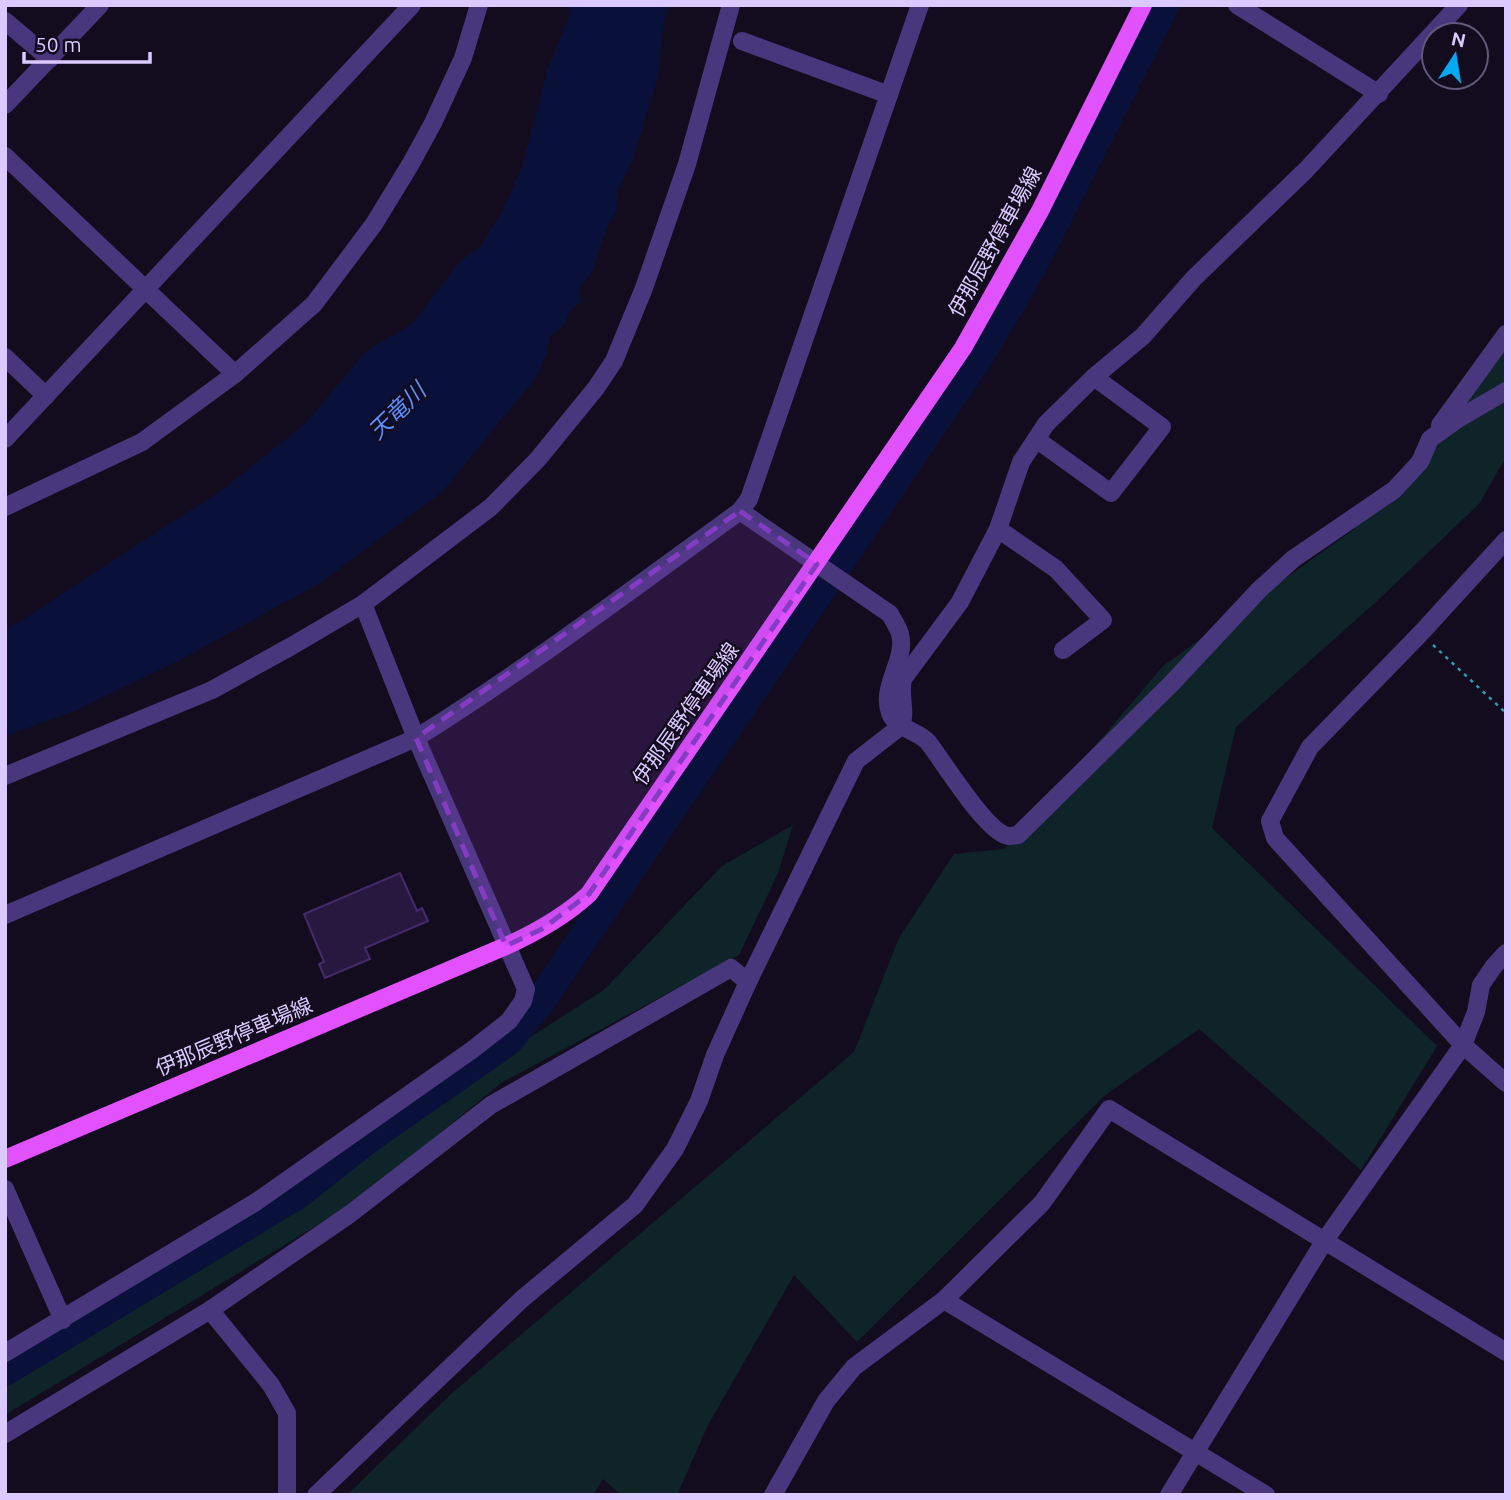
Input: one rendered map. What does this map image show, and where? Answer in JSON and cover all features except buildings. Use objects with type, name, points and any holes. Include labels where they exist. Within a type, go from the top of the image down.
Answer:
[{"type":"main road","name":"伊那辰野停車場線","points":[[5,1159],[506,946],[542,929],[572,910],[589,894],[817,564],[962,348],[1040,211],[1143,5]]},
{"type":"street","points":[[9,95],[50,59],[100,5]]},
{"type":"street","points":[[5,439],[412,5]]},
{"type":"street","points":[[5,506],[142,442],[235,374],[314,304],[374,224],[433,123],[463,58],[479,5]]},
{"type":"street","points":[[5,776],[212,690],[363,604],[491,507],[538,459],[565,428],[614,361],[644,288],[687,164],[731,5]]},
{"type":"street","points":[[5,915],[416,738],[616,601],[740,511],[749,499],[920,5]]},
{"type":"street","points":[[1237,5],[1379,94]]},
{"type":"street","points":[[316,1495],[522,1299],[635,1205],[675,1149],[699,1101],[715,1055],[748,982],[856,761],[901,726],[904,719],[900,692],[903,679],[960,602],[998,529],[1021,462],[1046,424],[1094,377],[1143,335],[1194,278],[1306,170],[1379,94],[1452,7]]},
{"type":"street","points":[[5,21],[50,59]]},
{"type":"street","points":[[742,41],[889,94]]},
{"type":"street","points":[[5,156],[235,374]]},
{"type":"street","points":[[740,511],[890,614],[900,634],[900,652],[890,685],[888,706],[891,716],[901,726],[925,739],[991,827],[1008,836],[1018,835],[1172,683],[1259,590],[1293,559],[1394,489],[1420,462],[1430,439],[1506,334]]},
{"type":"street","points":[[5,357],[46,396]]},
{"type":"street","points":[[1036,439],[1111,492],[1162,427],[1094,377]]},
{"type":"street","points":[[1430,439],[1506,391]]},
{"type":"street","points":[[998,529],[1056,569],[1103,620],[1063,650]]},
{"type":"street","points":[[1506,540],[1310,747],[1270,821],[1275,838],[1463,1045],[1506,1083]]},
{"type":"street","points":[[5,1353],[256,1202],[472,1050],[509,1021],[523,1000],[526,989],[416,738],[363,604]]},
{"type":"street","points":[[1169,1495],[1325,1240],[1463,1045],[1476,1012],[1481,985],[1506,953]]},
{"type":"street","points":[[5,1434],[210,1310],[350,1214],[491,1105],[731,968],[748,982]]},
{"type":"street","points":[[779,1493],[826,1401],[854,1367],[944,1300],[1042,1203],[1109,1109],[1506,1353]]},
{"type":"street","points":[[5,1189],[63,1320]]},
{"type":"street","points":[[944,1300],[1266,1495]]},
{"type":"street","points":[[210,1310],[271,1385],[287,1413],[287,1495]]},
{"type":"path","points":[[1420,633],[1506,712]]},
{"type":"highlighted area","points":[[740,511],[817,564],[589,894],[542,929],[506,946],[416,738]]},
{"type":"green space","points":[[1506,340],[1506,457],[1479,504],[1377,601],[1236,727],[1212,828],[1437,1046],[1361,1170],[1199,1029],[1104,1096],[857,1342],[794,1275],[708,1425],[677,1495],[621,1495],[603,1479],[593,1495],[347,1495],[450,1395],[854,1052],[899,938],[954,854],[1004,849],[1163,666],[1353,530]]},
{"type":"green space","points":[[793,825],[778,873],[739,955],[501,1083],[357,1201],[5,1415],[5,1380],[297,1203],[432,1101],[605,989],[722,866]]},
{"type":"water","name":"天竜川","points":[[570,5],[669,5],[664,21],[658,76],[633,159],[618,191],[616,211],[607,228],[592,272],[579,289],[581,301],[569,312],[565,325],[550,336],[546,354],[535,379],[442,492],[320,583],[180,660],[75,711],[5,736],[5,631],[223,489],[306,423],[365,352],[414,322],[460,261],[481,246],[502,211],[522,167],[548,68],[568,19]]},
{"type":"waterway","points":[[834,570],[979,356],[1032,266],[1164,5]]},
{"type":"waterway","points":[[5,1371],[298,1194],[369,1138],[508,1041],[539,1003],[828,579]]}]
